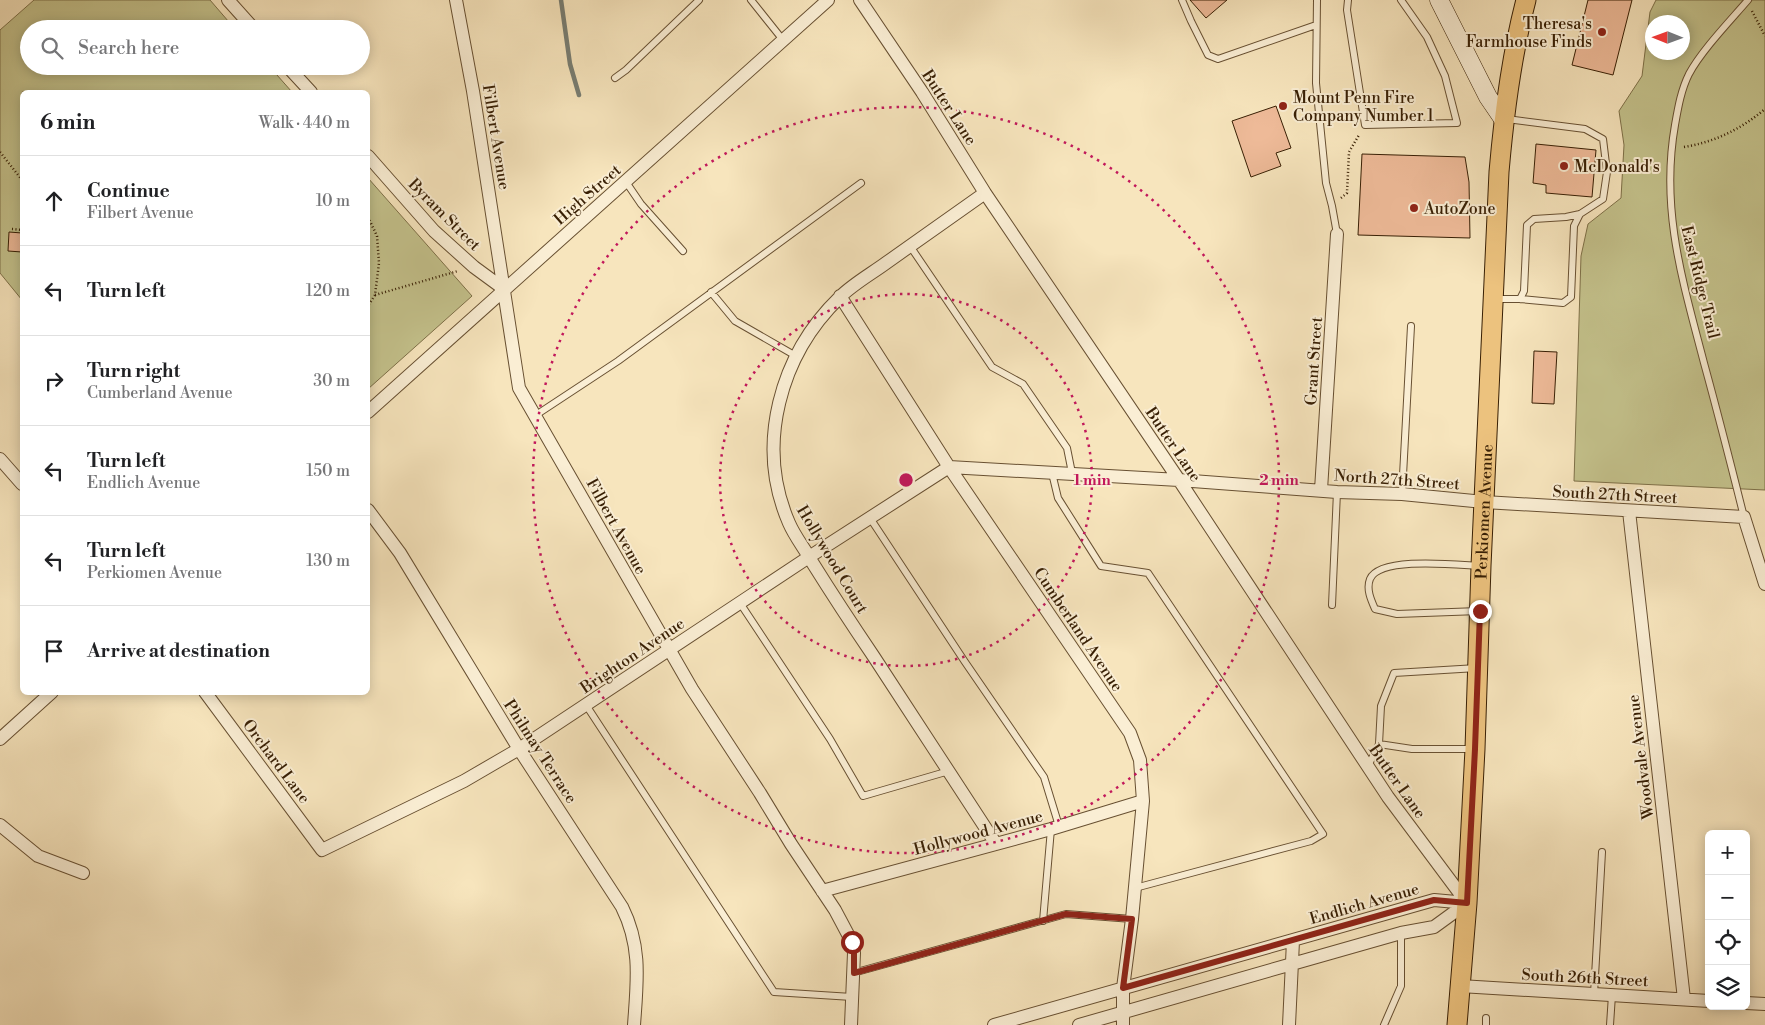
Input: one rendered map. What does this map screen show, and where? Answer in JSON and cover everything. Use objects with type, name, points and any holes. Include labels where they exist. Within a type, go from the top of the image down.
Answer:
[{"type":"main road","points":[[1439,0],[1488,97],[1503,119]]},
{"type":"main road","name":"Perkiomen Avenue","points":[[1457,1025],[1467,903],[1475,749],[1481,566],[1499,172],[1503,119],[1510,69],[1526,0]]},
{"type":"street","points":[[228,0],[246,20]]},
{"type":"street","name":"Filbert Avenue","points":[[456,0],[473,91],[519,388],[692,689],[835,910],[852,942],[854,973],[851,1025]]},
{"type":"street","name":"High Street","points":[[370,410],[828,0]]},
{"type":"street","name":"Butter Lane","points":[[860,0],[922,92],[985,193],[1179,480],[1388,797],[1467,903]]},
{"type":"street","points":[[295,75],[309,90]]},
{"type":"street","name":"Byram Street","points":[[370,158],[434,231],[474,267],[504,289]]},
{"type":"street","name":"Hollywood Court","points":[[985,193],[840,296],[810,332],[796,356],[782,387],[776,412],[774,468],[783,507],[790,525],[996,844]]},
{"type":"street","name":"Grant Street","points":[[1321,490],[1337,234]]},
{"type":"street","name":"Cumberland Avenue","points":[[840,296],[949,467],[1130,734],[1140,760],[1143,801],[1132,919],[1123,988],[1123,1019]]},
{"type":"street","points":[[0,459],[20,482]]},
{"type":"street","name":"North 27th Street","points":[[949,467],[1072,473],[1337,492],[1402,494],[1484,502]]},
{"type":"street","name":"Brighton Avenue","points":[[322,850],[464,782],[519,749],[949,467]]},
{"type":"street","name":"South 27th Street","points":[[1484,502],[1744,517]]},
{"type":"street","name":"Woodvale Avenue","points":[[1628,511],[1684,999]]},
{"type":"street","name":"Philmay Terrace","points":[[370,513],[400,553],[519,749],[592,859],[627,918],[637,958],[634,1025]]},
{"type":"street","points":[[1744,517],[1765,584]]},
{"type":"street","points":[[0,739],[49,695]]},
{"type":"street","name":"Orchard Lane","points":[[207,695],[322,850]]},
{"type":"street","name":"Hollywood Avenue","points":[[822,891],[1055,828],[1143,801]]},
{"type":"street","points":[[0,825],[38,856],[83,874]]},
{"type":"street","name":"Endlich Avenue","points":[[994,1025],[1434,900],[1467,903]]},
{"type":"street","points":[[1080,1025],[1123,1019],[1292,964],[1401,933],[1434,927],[1467,903]]},
{"type":"street","points":[[1289,1025],[1293,941]]},
{"type":"street","name":"South 26th Street","points":[[1460,986],[1705,1000]]},
{"type":"street","points":[[1750,1003],[1765,1004]]},
{"type":"lane","points":[[615,78],[626,70],[699,0]]},
{"type":"lane","points":[[751,0],[783,40]]},
{"type":"lane","points":[[1182,0],[1190,21],[1208,54],[1218,59],[1316,25]]},
{"type":"lane","points":[[1317,0],[1316,83],[1326,183],[1337,234]]},
{"type":"lane","points":[[1348,0],[1347,10],[1365,125],[1457,123],[1445,76],[1427,37],[1402,0]]},
{"type":"lane","points":[[1744,517],[1680,270],[1672,217],[1669,180],[1673,137],[1680,100],[1690,74],[1711,44],[1748,0]]},
{"type":"lane","points":[[1503,119],[1585,129],[1603,139],[1607,172],[1603,199],[1580,214],[1550,219],[1534,219],[1527,224],[1524,291],[1520,299]]},
{"type":"lane","points":[[626,182],[642,204],[683,251]]},
{"type":"lane","points":[[536,415],[618,361],[861,183]]},
{"type":"lane","points":[[1493,299],[1520,299],[1562,303],[1571,297],[1574,226],[1580,214]]},
{"type":"lane","points":[[910,246],[992,367],[1023,384],[1067,448],[1072,473]]},
{"type":"lane","points":[[711,292],[735,321],[796,356]]},
{"type":"lane","points":[[1402,494],[1411,326]]},
{"type":"lane","points":[[1052,472],[1058,498],[1101,566],[1148,573],[1323,834],[1311,841],[1135,888]]},
{"type":"lane","points":[[1332,605],[1337,492]]},
{"type":"lane","points":[[870,518],[964,662],[1044,777],[1055,828],[1043,921]]},
{"type":"lane","points":[[1480,611],[1397,614],[1375,609],[1368,595],[1370,579],[1377,571],[1389,567],[1423,563],[1481,566]]},
{"type":"lane","points":[[740,603],[830,739],[863,796],[949,771]]},
{"type":"lane","points":[[1368,766],[1379,744],[1381,706],[1394,673],[1478,668]]},
{"type":"lane","points":[[586,705],[774,992],[852,997]]},
{"type":"lane","points":[[1379,744],[1412,749],[1475,749]]},
{"type":"lane","points":[[1594,994],[1602,852]]},
{"type":"lane","points":[[854,973],[1066,914],[1132,919]]},
{"type":"lane","points":[[1384,1025],[1401,986],[1401,933]]},
{"type":"lane","points":[[1610,1025],[1612,995]]},
{"type":"path","points":[[1752,8],[1753,16],[1765,36]]},
{"type":"path","points":[[1682,148],[1699,145],[1730,134],[1765,109]]},
{"type":"path","points":[[1347,193],[1349,152],[1365,125]]},
{"type":"path","points":[[0,152],[20,177]]},
{"type":"path","points":[[370,220],[377,236],[379,262],[375,295],[370,303]]},
{"type":"path","points":[[12,229],[20,230]]},
{"type":"path","points":[[375,295],[474,267]]},
{"type":"shaded area","points":[[34,0],[210,0],[227,20],[20,20],[20,75],[277,75],[290,90],[20,90],[20,298],[0,273],[0,30]]},
{"type":"shaded area","points":[[1656,0],[1765,0],[1765,490],[1574,481],[1581,256],[1588,224],[1621,198],[1624,145],[1619,111],[1642,76],[1645,52],[1645,60],[1690,60],[1690,15],[1650,15]]},
{"type":"shaded area","points":[[370,180],[472,296],[370,387]]},
{"type":"building","points":[[1190,0],[1227,0],[1206,18]]},
{"type":"building","name":"Theresa's Farmhouse Finds","points":[[1588,0],[1632,0],[1613,75],[1572,65]]},
{"type":"building","points":[[1276,106],[1291,148],[1276,153],[1281,166],[1251,177],[1232,121]]},
{"type":"building","name":"McDonald's","points":[[1536,144],[1596,150],[1592,197],[1546,193],[1546,185],[1533,183]]},
{"type":"building","name":"AutoZone","points":[[1362,154],[1465,157],[1469,182],[1470,238],[1358,235]]},
{"type":"building","points":[[9,232],[20,233],[20,252],[8,251]]},
{"type":"building","points":[[1534,351],[1557,352],[1554,404],[1532,403]]},
{"type":"waterway","points":[[561,0],[570,64],[579,95]]},
{"type":"place","name":"Theresa's Farmhouse Finds","points":[[1602,32]]},
{"type":"place","name":"Mount Penn Fire Company Number 1","points":[[1283,106]]},
{"type":"place","name":"McDonald's","points":[[1564,166]]},
{"type":"place","name":"AutoZone","points":[[1414,208]]},
{"type":"route","points":[[852,942],[854,973],[1066,914],[1132,919],[1123,988],[1434,900],[1467,903],[1480,611]]}]
